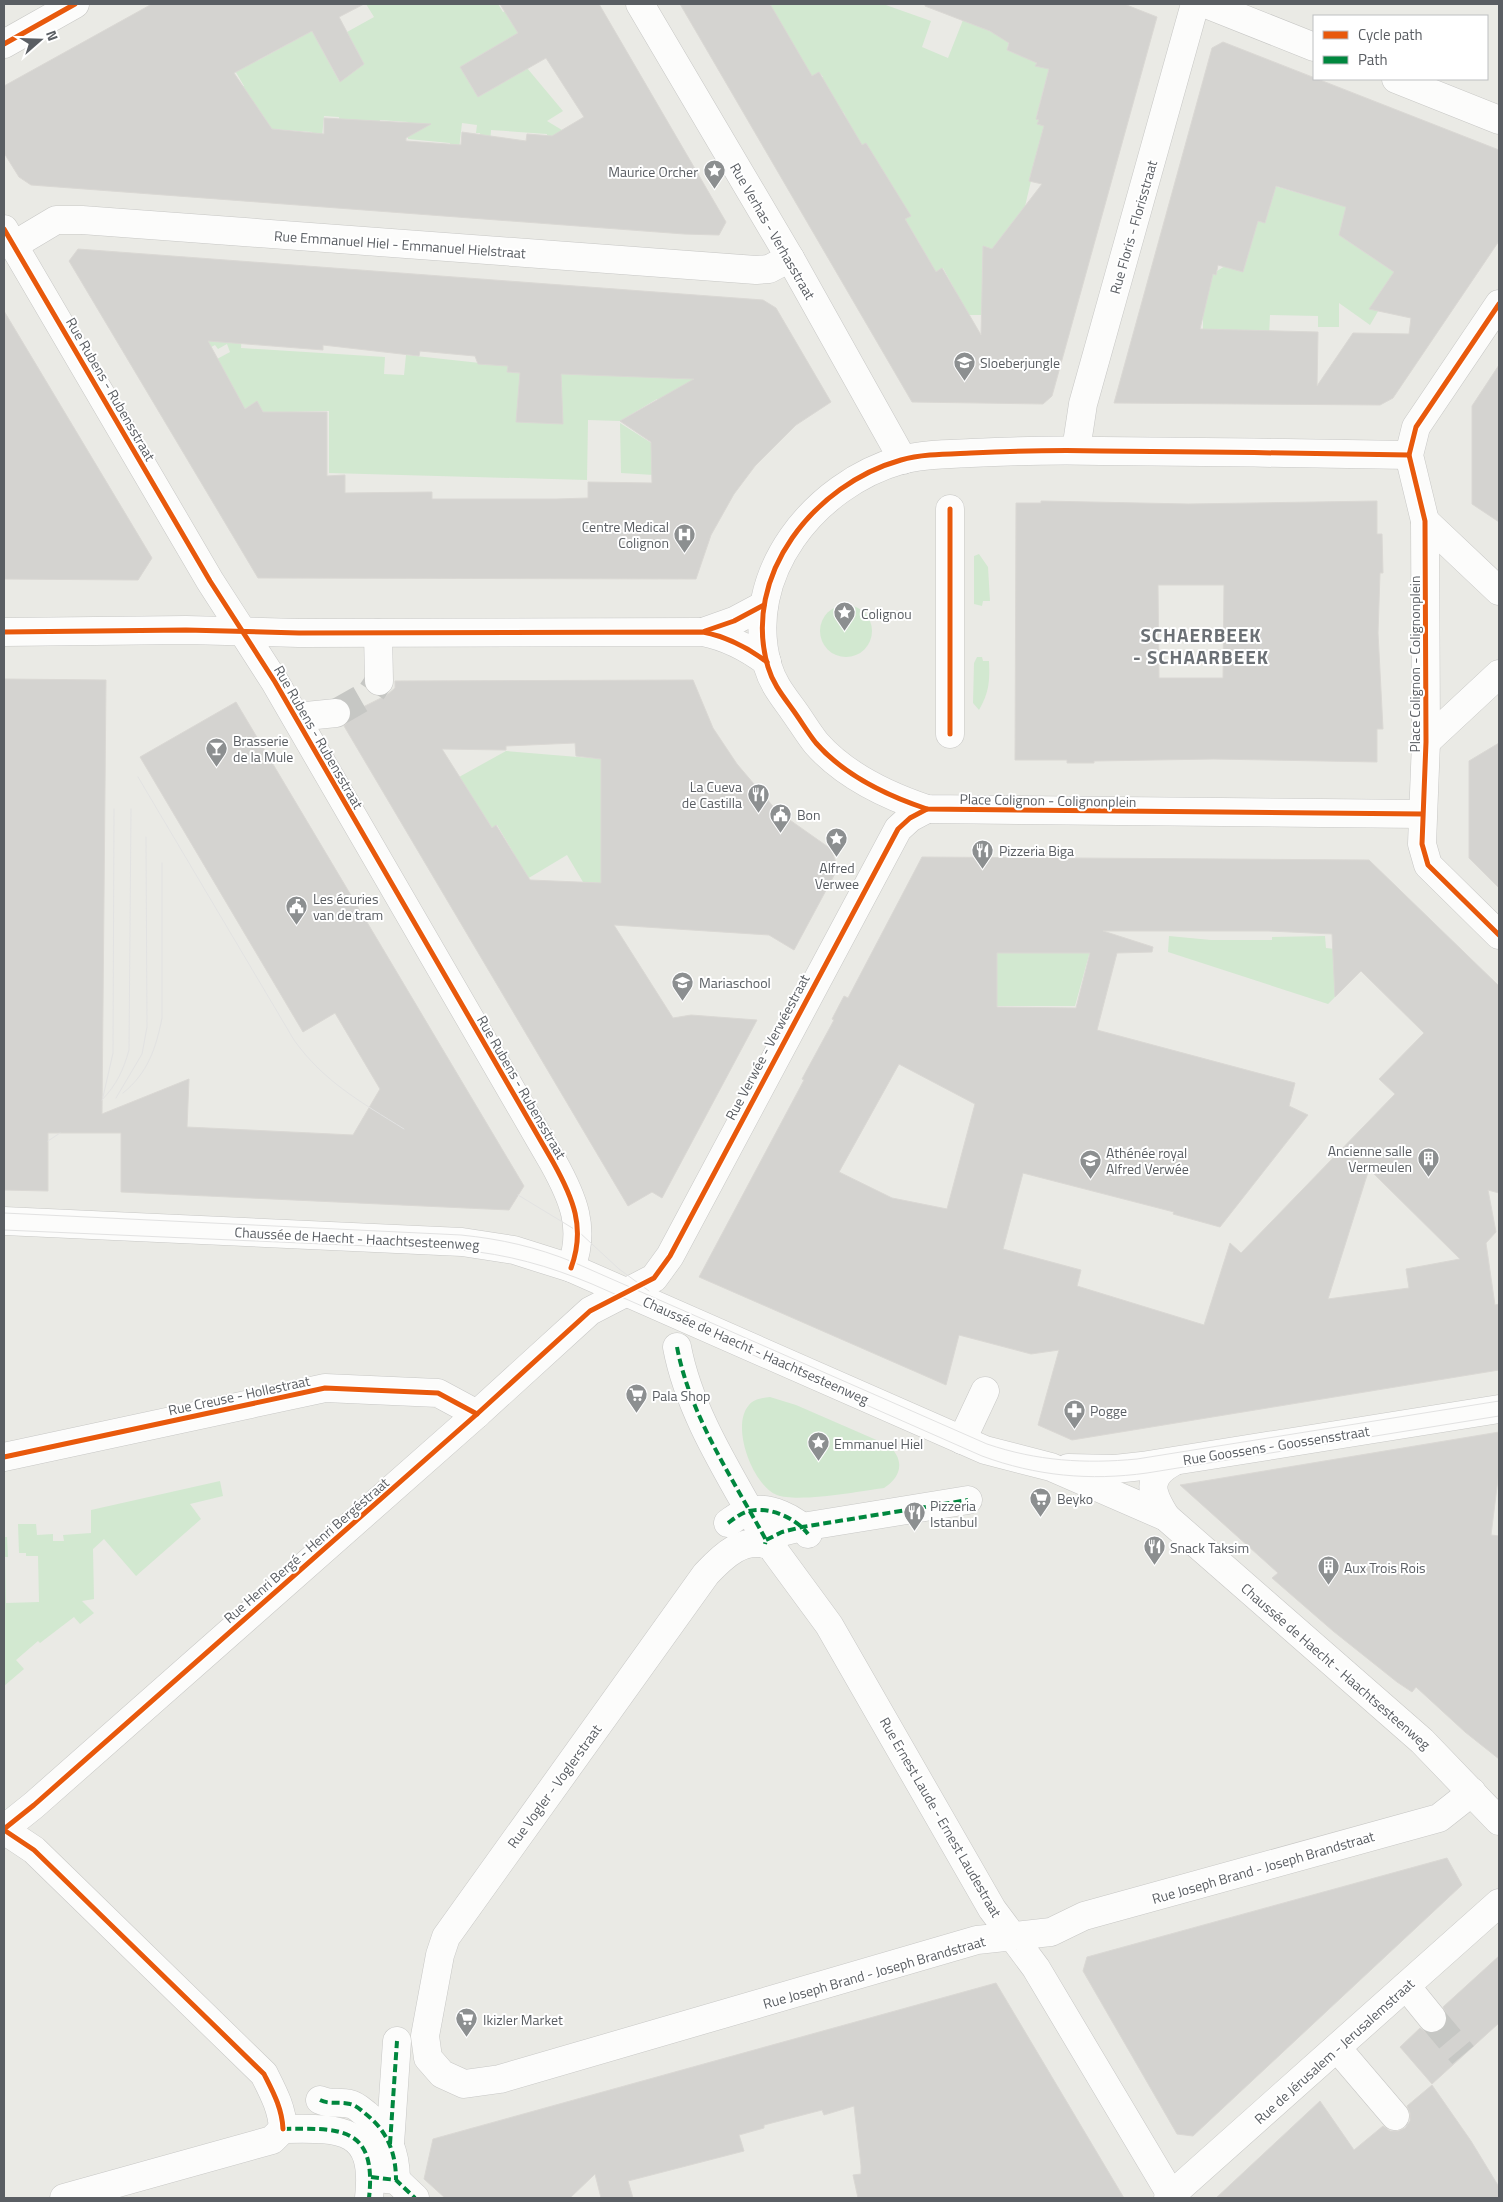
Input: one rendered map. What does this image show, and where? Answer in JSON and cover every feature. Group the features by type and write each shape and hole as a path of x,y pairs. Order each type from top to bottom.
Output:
{"street":[{"path":"4,44 75,4"},
{"name":"Rue Verhas - Verhasstraat","path":"640,4 790,258 903,460"},
{"name":"Rue Floris - Florisstraat","path":"1076,450 1083,404 1195,4"},
{"path":"1206,4 1313,47"},
{"path":"1399,80 1499,120"},
{"name":"Rue Emmanuel Hiel - Emmanuel Hielstraat","path":"9,237 56,220 82,220 756,270 769,269 790,258"},
{"name":"Rue Rubens - Rubensstraat","path":"9,237 210,581 296,717 563,1179 571,1198 579,1232 571,1268"},
{"path":"1409,455 1416,427 1499,304"},
{"name":"Place Colignon - Colignonplein","path":"1076,450 1409,455 1426,521 1426,742 1422,814 927,809 901,800 842,768 816,743 772,681 762,634 764,605 768,587 792,537 834,492 872,470 903,460 950,454 1076,450"},
{"path":"950,509 950,734"},
{"path":"1426,521 1499,591"},
{"path":"703,632 734,622 764,605"},
{"path":"4,632 186,630 378,633 703,632 735,642 751,650 767,662"},
{"path":"378,633 379,681"},
{"name":"Place Colignon - Colignonplein","path":"1426,742 1499,674"},
{"path":"296,717 336,713"},
{"name":"Rue Verwée - Verwéestraat","path":"626,1293 654,1278 670,1256 898,829 927,809"},
{"path":"1422,814 1422,844 1428,865 1499,935"},
{"name":"Chaussée de Haecht - Haachtsesteenweg","path":"4,1221 471,1243 514,1250 571,1268 985,1450 1051,1467 1166,1517 1411,1731 1499,1821"},
{"name":"Rue Henri Bergé - Henri Bergéstraat","path":"4,1829 34,1805 477,1414 590,1311 626,1293"},
{"name":"Rue Ernest Laude - Ernest Laudestraat","path":"677,1347 689,1390 710,1436 739,1517 771,1546 829,1625 992,1909 1036,1968 1171,2197"},
{"name":"Rue Creuse - Hollestraat","path":"4,1456 325,1388 438,1393 477,1414"},
{"path":"962,1440 985,1391"},
{"name":"Rue Goossens - Goossensstraat","path":"1051,1467 1115,1469 1173,1462 1499,1409"},
{"name":"Chaussée de Haecht - Haachtsesteenweg","path":"1166,1517 1153,1492 1154,1480 1160,1471 1173,1462"},
{"name":"Rue Vogler - Voglerstraat","path":"442,2074 428,2058 425,2036 440,1955 446,1937 706,1574 721,1559 737,1548 750,1542 766,1542 782,1532 805,1530 968,1500"},
{"path":"739,1517 773,1512 805,1530"},
{"name":"Rue Joseph Brand - Joseph Brandstraat","path":"442,2074 464,2084 500,2079 977,1940 1051,1932 1084,1916 1439,1818 1472,1792"},
{"path":"4,1829 34,1850 264,2074 278,2102 282,2114 283,2129"},
{"name":"Rue de Jérusalem - Jerusalemstraat","path":"1171,2197 1499,1903"},
{"path":"1406,1986 1432,2018"},
{"path":"390,2144 397,2041"},
{"path":"1337,2048 1395,2116"},
{"path":"320,2100 328,2104 352,2104 373,2120 390,2144 396,2162 388,2188"},
{"path":"64,2198 272,2140 283,2129 326,2128 346,2132 365,2150 388,2188"}],"green space":[{"path":"366,4 498,4 503,12 513,6 522,31 460,67 478,97 527,68 563,111 547,121 572,136 547,152 547,134 491,130 490,145 479,144 480,133 476,133 477,125 462,123 459,149 450,148 450,143 408,139 408,122 380,120 378,127 339,123 339,117 324,116 322,137 313,136 312,132 219,125 218,85 244,86 234,69 259,60 312,31 339,81 364,64 347,32 374,17"},
{"path":"773,4 883,4 931,21 922,47 948,58 963,20 1009,39 1007,50 1037,60 1036,66 1049,69 1036,118 1039,120 1038,124 1046,126 1029,180 1031,181 1013,257 983,247 983,315 945,315 939,305 957,294 943,268 927,277 910,253 921,246 905,219 910,216 866,143 852,151 849,124 844,113 811,84 823,77 819,72 809,78 791,41 767,7"},
{"path":"1333,165 1357,175 1339,235 1394,272 1384,301 1370,325 1339,303 1339,327 1318,327 1318,316 1270,315 1269,337 1203,337 1203,310 1213,274 1216,275 1217,271 1225,266 1243,272 1249,251 1233,247 1253,220 1265,223 1269,210 1253,206 1261,182 1319,199"},
{"path":"242,331 241,348 385,357 384,374 404,375 406,355 508,366 508,372 520,373 537,360 718,368 676,412 657,399 620,421 588,420 587,480 329,473 329,411 291,412 272,426 257,402 245,409 217,359 230,352 227,344 218,349 215,345 202,352 195,340"},
{"path":"620,423 667,453 654,475 621,473"},
{"path":"979,554 988,567 990,601 983,601 982,606 974,604 974,556"},
{"path":"841,605 851,605 861,609 868,616 872,631 868,646 861,653 851,657 841,657 831,653 824,646 820,636 820,626 824,616 831,609"},
{"path":"977,657 982,657 983,661 989,661 988,687 979,710 973,703 974,663"},
{"path":"506,751 602,759 601,883 583,882 567,855 522,882 513,852 497,825 492,828 459,777"},
{"path":"1169,936 1211,940 1272,940 1272,937 1325,936 1326,948 1335,949 1335,997 1328,1004 1168,952"},
{"path":"1092,944 1075,1006 992,1006 997,973 997,949 1031,953 1066,953 1067,946"},
{"path":"770,1397 796,1405 888,1445 897,1456 899,1462 898,1473 895,1479 884,1488 846,1494 799,1498 777,1495 760,1480 753,1468 743,1440 742,1427 744,1415 749,1405 761,1398"},
{"path":"220,1481 223,1496 190,1504 201,1519 136,1576 104,1539 93,1549 94,1599 82,1601 94,1613 80,1624 74,1617 40,1643 38,1641 16,1660 24,1669 4,1686 4,1537 7,1537 8,1557 5,1557 6,1603 39,1602 38,1556 26,1556 26,1553 19,1553 18,1524 36,1524 37,1535 53,1534 53,1541 64,1541 63,1535 91,1533 91,1510"}],"building":[{"path":"152,4 364,4 339,17 364,64 340,82 312,31 234,73 272,129 324,134 324,118 431,124 406,138 406,141 461,145 462,132 526,141 527,134 552,136 584,117 546,58 478,97 460,67 518,33 500,4 599,4 726,222 719,235 684,234 31,185 19,177 4,153 4,86"},
{"path":"680,4 770,4 812,76 819,72 862,145 866,143 911,216 905,219 936,272 942,268 981,335 983,246 992,249 1042,184 1029,181 1044,126 1037,124 1039,120 1036,119 1049,69 1035,66 1037,63 1007,50 1009,43 990,31 925,6 925,4 1124,4 1157,17 1052,396 1043,404 912,402"},
{"path":"1223,42 1313,77 1313,80 1320,80 1499,150 1499,241 1393,398 1380,405 1114,403 1212,48","holes":["1276,186 1346,207 1339,235 1394,272 1369,309 1411,318 1409,334 1353,333 1317,386 1318,332 1200,329 1213,274 1216,275 1218,265 1243,272 1258,221 1265,223"]},
{"path":"78,249 763,300 776,308 831,402 796,425 755,466 734,494 711,535 696,579 258,578 69,261","holes":["208,341 323,350 323,345 419,356 420,351 475,356 478,364 508,366 507,372 520,373 516,422 563,424 561,374 694,379 620,421 651,442 652,483 588,482 588,498 432,499 432,492 345,493 345,475 327,476 327,412 263,412 257,401 245,409"]},
{"path":"4,311 152,558 138,580 4,579"},
{"path":"1499,365 1499,522 1472,504 1472,406"},
{"path":"1041,501 1188,504 1377,501 1377,534 1382,534 1383,573 1380,573 1378,633 1383,729 1377,729 1377,762 1213,759 1067,763 1067,760 1015,760 1016,503 1041,503","holes":["1158,585 1224,585 1223,678 1159,678"]},
{"path":"4,679 106,680 102,1114 189,1079 187,1127 353,1135 380,1089 335,1013 303,1032 140,757 236,702 524,1186 509,1210 121,1192 121,1133 48,1133 48,1191 4,1190"},
{"path":"693,680 713,728 737,764 777,811 831,849 838,868 794,950 769,935 614,925 673,1018 691,1015 757,1020 662,1198 652,1192 628,1206 344,726 350,720 351,713 387,695 395,688 395,681","holes":["575,743 576,756 601,759 601,883 530,880 496,825 492,828 442,749 506,750 506,746"]},
{"path":"1499,743 1499,888 1469,858 1469,761"},
{"path":"922,857 1369,860 1499,986 1499,1193 1488,1190 1496,1232 1486,1243 1495,1305 1499,1304 1499,1370 1072,1440 1038,1425 1059,1350 1031,1354 959,1335 946,1385 699,1277 804,1080 802,1079 834,1020 832,1019 844,996 848,998","holes":["1103,931 1269,931 1332,934 1335,997 1361,971 1424,1033 1379,1079 1395,1094 1241,1253 1230,1243 1204,1325 1077,1286 1081,1270 1003,1249 1023,1173 1174,1212 1173,1214 1220,1227 1308,1115 1289,1106 1295,1083 1097,1030 1117,953 1152,952 1153,947","997,953 1090,953 1076,1008 997,1007","899,1064 975,1104 947,1209 892,1198 839,1172","1369,1169 1460,1259 1406,1269 1409,1288 1328,1299"]},
{"path":"1499,1432 1499,1471 1491,1535 1499,1536 1499,1759 1465,1732 1416,1687 1412,1692 1397,1682 1333,1631 1272,1578 1278,1573 1180,1485"},
{"path":"1447,1858 1462,1885 1193,2136 1177,2134 1083,1971 1087,1957"},
{"path":"1499,1956 1499,2023 1432,2084 1400,2047 1420,2028 1427,2033 1442,2030 1447,2023 1447,2016 1443,2007"},
{"path":"996,1983 1124,2198 858,2198 853,2175 861,2174 861,2166 854,2106 824,2115 822,2110 764,2125 764,2128 739,2135 744,2151 628,2181 633,2198 601,2198 595,2174 570,2198 445,2198 424,2179 433,2139"},
{"path":"1432,2085 1471,2141 1499,2187 1499,2198 1216,2198 1320,2101 1354,2150 1383,2126 1390,2131 1398,2131 1405,2128 1410,2121 1410,2113 1407,2106"}],"tunnel":[{"path":"336,713 371,693 379,681"},
{"path":"1432,2018 1463,2055"}],"tram line":[{"path":"138,777 294,1040 318,1068 344,1090 404,1129"},
{"path":"103,1097 113,1053 114,809"},
{"path":"102,1100 119,1077 129,1050 131,809"},
{"path":"116,1098 142,1054 147,1027 146,837"},
{"path":"123,1093 139,1077 150,1059 162,1018 162,863"},
{"path":"48,1141 60,1133"},
{"path":"518,1195 579,1232 619,1269 649,1291"},
{"path":"4,1213 461,1235 518,1244 573,1262 987,1444 1043,1458 1080,1461 1137,1459 1499,1401"},
{"path":"4,1230 460,1250 511,1258 544,1266 592,1284 982,1456 1023,1468 1063,1475 1105,1477 1147,1473 1499,1416"}],"marked path":[{"path":"677,1347 683,1373 702,1422 766,1540 765,1544"},
{"path":"766,1540 782,1532 802,1527 968,1500"},
{"path":"728,1523 746,1512 765,1510 789,1518 808,1534"},
{"path":"390,2144 397,2041"},
{"path":"320,2100 352,2105 359,2108 374,2122 389,2144 396,2170 396,2180"},
{"path":"283,2129 337,2131 350,2136 360,2144 367,2157 370,2174 369,2198"},
{"path":"371,2177 396,2180 415,2198"}],"cycle path":[{"path":"4,44 75,4"},
{"path":"4,229 210,581 275,682 553,1162 566,1188 575,1214 577,1240 571,1268"},
{"path":"1499,304 1416,427 1409,455 1425,521 1426,742 1422,844 1428,865 1499,935"},
{"path":"1409,455 1052,451 935,455 901,460 869,472 840,490 814,512 792,538 776,567 765,599 762,633 768,667 773,679 816,743 853,775 897,798 927,809 1422,814"},
{"path":"950,509 950,734"},
{"path":"705,631 734,621 764,605"},
{"path":"4,632 186,630 299,633 703,632 737,643 767,662"},
{"path":"4,1829 34,1805 477,1414 590,1311 654,1278 670,1256 898,829 910,818 927,809"},
{"path":"4,1457 325,1388 438,1393 477,1414"},
{"path":"4,1830 34,1850 264,2074 279,2107 283,2129"}],"place":[{"name":"Maurice Orcher","path":"714,190"},
{"name":"Sloeberjungle","path":"964,381"},
{"name":"Centre Medical Colignon","path":"685,553"},
{"name":"Colignou","path":"845,632"},
{"name":"Brasserie de la Mule","path":"217,767"},
{"name":"La Cueva de Castilla","path":"758,813"},
{"name":"Bon","path":"781,833"},
{"name":"Alfred Verwee","path":"837,858"},
{"name":"Pizzeria Biga","path":"983,869"},
{"name":"Les écuries van de tram","path":"297,925"},
{"name":"Mariaschool","path":"683,1001"},
{"name":"Ancienne salle Vermeulen","path":"1428,1177"},
{"name":"Athénée royal Alfred Verwée","path":"1090,1179"},
{"name":"Pala Shop","path":"636,1414"},
{"name":"Pogge","path":"1074,1429"},
{"name":"Emmanuel Hiel","path":"818,1462"},
{"name":"Beyko","path":"1041,1517"},
{"name":"Pizzeria Istanbul","path":"914,1532"},
{"name":"Snack Taksim","path":"1154,1566"},
{"name":"Aux Trois Rois","path":"1328,1586"},
{"name":"Ikizler Market","path":"467,2038"}],"district":[{"name":"SCHAERBEEK - SCHAARBEEK","path":"1201,645"}]}
